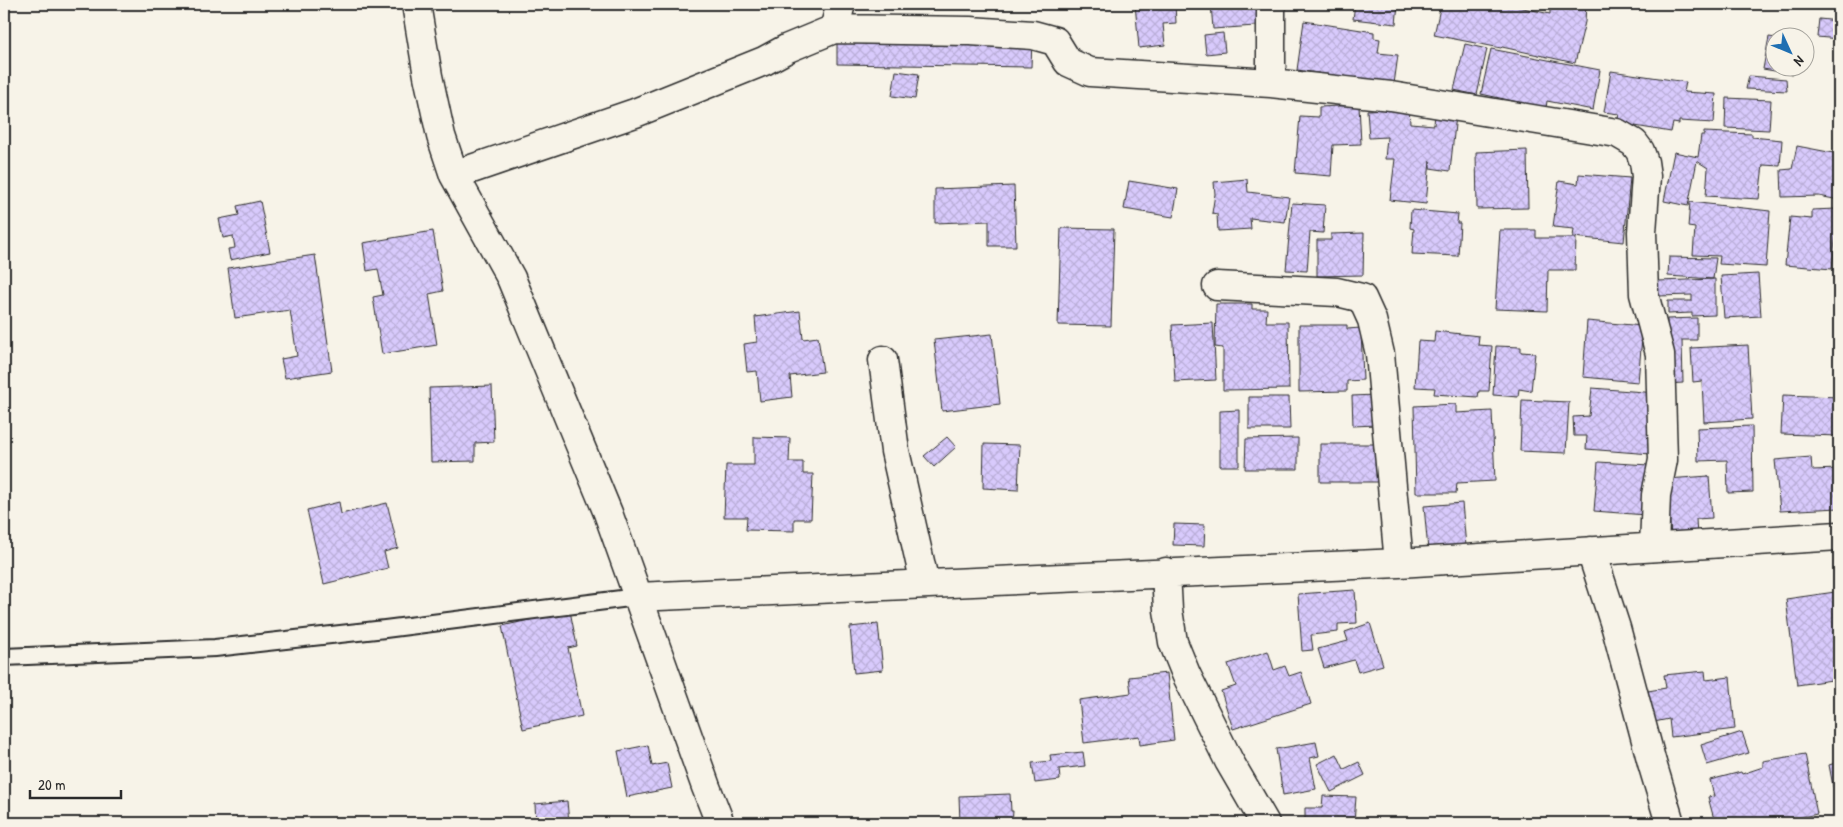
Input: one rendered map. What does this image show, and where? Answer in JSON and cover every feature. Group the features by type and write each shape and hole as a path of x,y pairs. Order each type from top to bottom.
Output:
{"street":[{"path":"416,4 428,76 441,136 454,175 511,278 608,513 720,823"},
{"path":"1271,4 1271,83"},
{"path":"454,175 635,113 764,61 838,16 970,31 1033,35 1055,41 1068,62 1090,72 1271,83 1401,97 1617,133 1634,143 1644,162 1646,176 1642,232 1644,294 1660,354 1663,460 1656,495 1654,547"},
{"path":"1218,286 1337,292 1362,298 1372,320 1380,354 1399,563"},
{"path":"883,360 895,451 925,584"},
{"path":"638,597 1399,563 1654,547 1703,546 1839,536"},
{"path":"1591,551 1616,628 1670,823"},
{"path":"1166,572 1168,610 1173,642 1186,674 1229,761 1265,823"}],"lane":[{"path":"4,657 215,648 638,597"}],"building":[{"path":"1135,4 1175,4 1176,23 1163,24 1165,45 1139,48"},
{"path":"1211,4 1267,4 1269,25 1213,29"},
{"path":"1355,4 1398,4 1396,24 1353,19"},
{"path":"1441,4 1511,4 1550,14 1550,9 1531,4 1586,4 1585,22 1575,63 1434,35"},
{"path":"1760,4 1794,4 1793,9"},
{"path":"1819,19 1839,21 1839,39 1817,37"},
{"path":"1304,21 1374,32 1374,38 1380,39 1378,53 1398,55 1394,84 1297,70"},
{"path":"1223,33 1225,52 1206,54 1204,35"},
{"path":"837,36 1032,39 1031,67 837,64"},
{"path":"1465,44 1487,49 1477,95 1454,90"},
{"path":"1491,49 1600,70 1593,110 1547,101 1546,108 1481,94"},
{"path":"1766,53 1766,70 1763,69"},
{"path":"896,71 919,74 915,99 892,96"},
{"path":"1611,71 1686,82 1684,92 1716,94 1714,123 1679,121 1679,124 1673,123 1671,132 1617,123 1619,114 1604,112"},
{"path":"1749,76 1786,79 1787,91 1746,89"},
{"path":"1726,98 1771,100 1769,130 1725,128"},
{"path":"1359,105 1361,144 1333,145 1331,176 1295,173 1300,116 1319,117 1319,107"},
{"path":"1409,108 1410,123 1434,125 1435,113 1456,115 1450,171 1430,168 1430,161 1426,204 1390,200 1395,159 1385,159 1387,137 1369,138 1367,110"},
{"path":"1704,132 1752,134 1752,137 1782,140 1780,166 1763,165 1759,199 1706,196 1708,168 1697,161 1688,206 1664,201 1674,152 1698,157 1701,135 1704,135"},
{"path":"1797,146 1839,154 1839,200 1819,196 1782,197 1781,170 1792,169"},
{"path":"1527,150 1528,208 1477,209 1476,152"},
{"path":"1579,174 1630,178 1624,242 1573,237 1574,229 1553,227 1559,181 1578,184"},
{"path":"1247,179 1248,192 1289,197 1285,222 1250,218 1251,229 1218,231 1217,214 1212,213 1215,194 1214,182"},
{"path":"1129,181 1178,189 1173,217 1124,209"},
{"path":"1014,186 1016,246 989,246 989,221 935,223 935,189"},
{"path":"260,201 270,252 230,260 228,249 235,248 233,236 223,238 219,219 239,215 237,206"},
{"path":"1690,202 1770,211 1766,267 1719,264 1720,256 1693,255 1695,228 1688,227"},
{"path":"1292,203 1325,205 1323,233 1310,232 1307,271 1286,270"},
{"path":"1836,209 1837,221 1832,269 1785,265 1790,217 1812,219 1812,210"},
{"path":"1411,210 1458,214 1457,223 1460,223 1458,256 1412,254 1414,229 1410,228"},
{"path":"1061,228 1114,229 1111,326 1058,325"},
{"path":"1500,230 1536,230 1536,238 1576,238 1575,270 1548,270 1547,311 1495,309"},
{"path":"433,231 443,291 429,294 437,345 382,354 373,297 383,295 378,269 367,271 363,243"},
{"path":"1364,233 1363,275 1317,276 1317,240 1331,240 1331,234"},
{"path":"315,255 332,371 285,378 281,359 297,356 290,310 235,318 228,268"},
{"path":"1669,257 1716,258 1713,279 1668,276"},
{"path":"1758,274 1761,316 1724,318 1721,276"},
{"path":"1715,279 1715,315 1692,316 1692,313 1668,314 1668,301 1692,301 1692,295 1658,296 1658,281"},
{"path":"1216,304 1252,304 1252,309 1267,309 1266,322 1288,322 1289,389 1223,390 1223,348 1215,347"},
{"path":"800,311 803,339 818,337 823,372 790,376 792,397 760,401 757,371 747,372 744,344 757,342 755,317"},
{"path":"1697,318 1697,340 1682,340 1683,383 1666,384 1667,319"},
{"path":"1587,321 1643,326 1638,382 1583,377"},
{"path":"1213,323 1216,380 1175,382 1172,325"},
{"path":"1299,325 1347,325 1347,329 1361,328 1363,380 1347,381 1347,391 1299,392"},
{"path":"1435,331 1479,336 1478,345 1492,346 1489,391 1479,391 1478,397 1434,394 1435,388 1415,387 1418,341 1434,342"},
{"path":"992,334 1000,404 942,411 934,340"},
{"path":"1748,345 1752,419 1704,422 1702,381 1693,382 1691,348"},
{"path":"1496,346 1521,347 1521,352 1535,353 1531,391 1519,389 1518,397 1493,395"},
{"path":"492,386 494,442 475,443 475,461 431,462 429,388"},
{"path":"1592,388 1657,393 1651,454 1586,449 1587,436 1574,436 1573,417 1589,416"},
{"path":"1375,395 1376,425 1353,426 1352,396"},
{"path":"1783,395 1839,397 1838,436 1781,434"},
{"path":"1249,397 1289,397 1290,429 1249,429"},
{"path":"1522,400 1569,402 1566,453 1520,451"},
{"path":"1456,404 1456,413 1492,411 1495,481 1457,483 1456,493 1416,493 1414,406"},
{"path":"1239,410 1239,466 1220,466 1220,411"},
{"path":"1752,426 1753,492 1728,493 1727,460 1698,461 1697,428"},
{"path":"754,437 790,438 789,462 803,462 803,474 813,474 811,519 794,519 794,531 746,530 747,517 724,517 726,465 754,465"},
{"path":"947,437 956,447 934,467 924,456"},
{"path":"1298,438 1298,469 1245,469 1246,439"},
{"path":"984,444 1020,445 1018,490 983,488"},
{"path":"1320,444 1378,444 1378,482 1320,482"},
{"path":"1811,457 1812,470 1839,469 1839,508 1780,511 1775,460"},
{"path":"1598,462 1649,465 1646,515 1594,511"},
{"path":"1709,476 1712,518 1696,519 1697,536 1671,538 1667,479"},
{"path":"339,502 341,514 387,503 398,548 384,552 388,568 324,584 307,510"},
{"path":"1462,503 1466,546 1428,550 1424,506"},
{"path":"1174,524 1205,525 1204,546 1173,545"},
{"path":"1355,590 1357,623 1338,624 1338,632 1311,635 1313,650 1302,651 1298,594"},
{"path":"1835,592 1839,627 1839,679 1797,685 1786,599"},
{"path":"570,611 577,646 568,648 582,716 523,729 502,626"},
{"path":"1370,623 1383,665 1358,672 1354,660 1324,668 1318,649 1348,641 1345,632"},
{"path":"878,624 883,670 854,673 850,627"},
{"path":"1268,651 1274,670 1285,666 1289,676 1301,672 1311,704 1233,729 1221,691 1236,686 1228,664"},
{"path":"1705,671 1706,680 1730,677 1735,729 1671,737 1669,719 1654,722 1648,691 1666,688 1664,675"},
{"path":"1167,673 1174,740 1140,745 1139,736 1084,743 1079,700 1131,693 1129,677"},
{"path":"1742,732 1749,753 1707,765 1701,745"},
{"path":"1316,742 1319,756 1310,758 1316,789 1283,795 1276,749"},
{"path":"648,745 652,766 667,763 672,788 627,797 618,751"},
{"path":"1083,752 1085,766 1059,769 1060,780 1035,783 1032,763 1051,761 1050,755"},
{"path":"1337,754 1344,769 1359,762 1365,775 1331,792 1317,764"},
{"path":"1805,754 1817,814 1773,823 1715,823 1708,797 1714,796 1710,780 1741,772 1742,774 1763,767 1763,761"},
{"path":"1839,762 1839,790 1834,791 1829,765"},
{"path":"1010,794 1011,811 1013,811 1012,823 960,823 959,796"},
{"path":"1323,796 1356,797 1354,823 1305,823 1305,808 1322,808"},
{"path":"567,801 569,823 536,823 535,804"}]}
